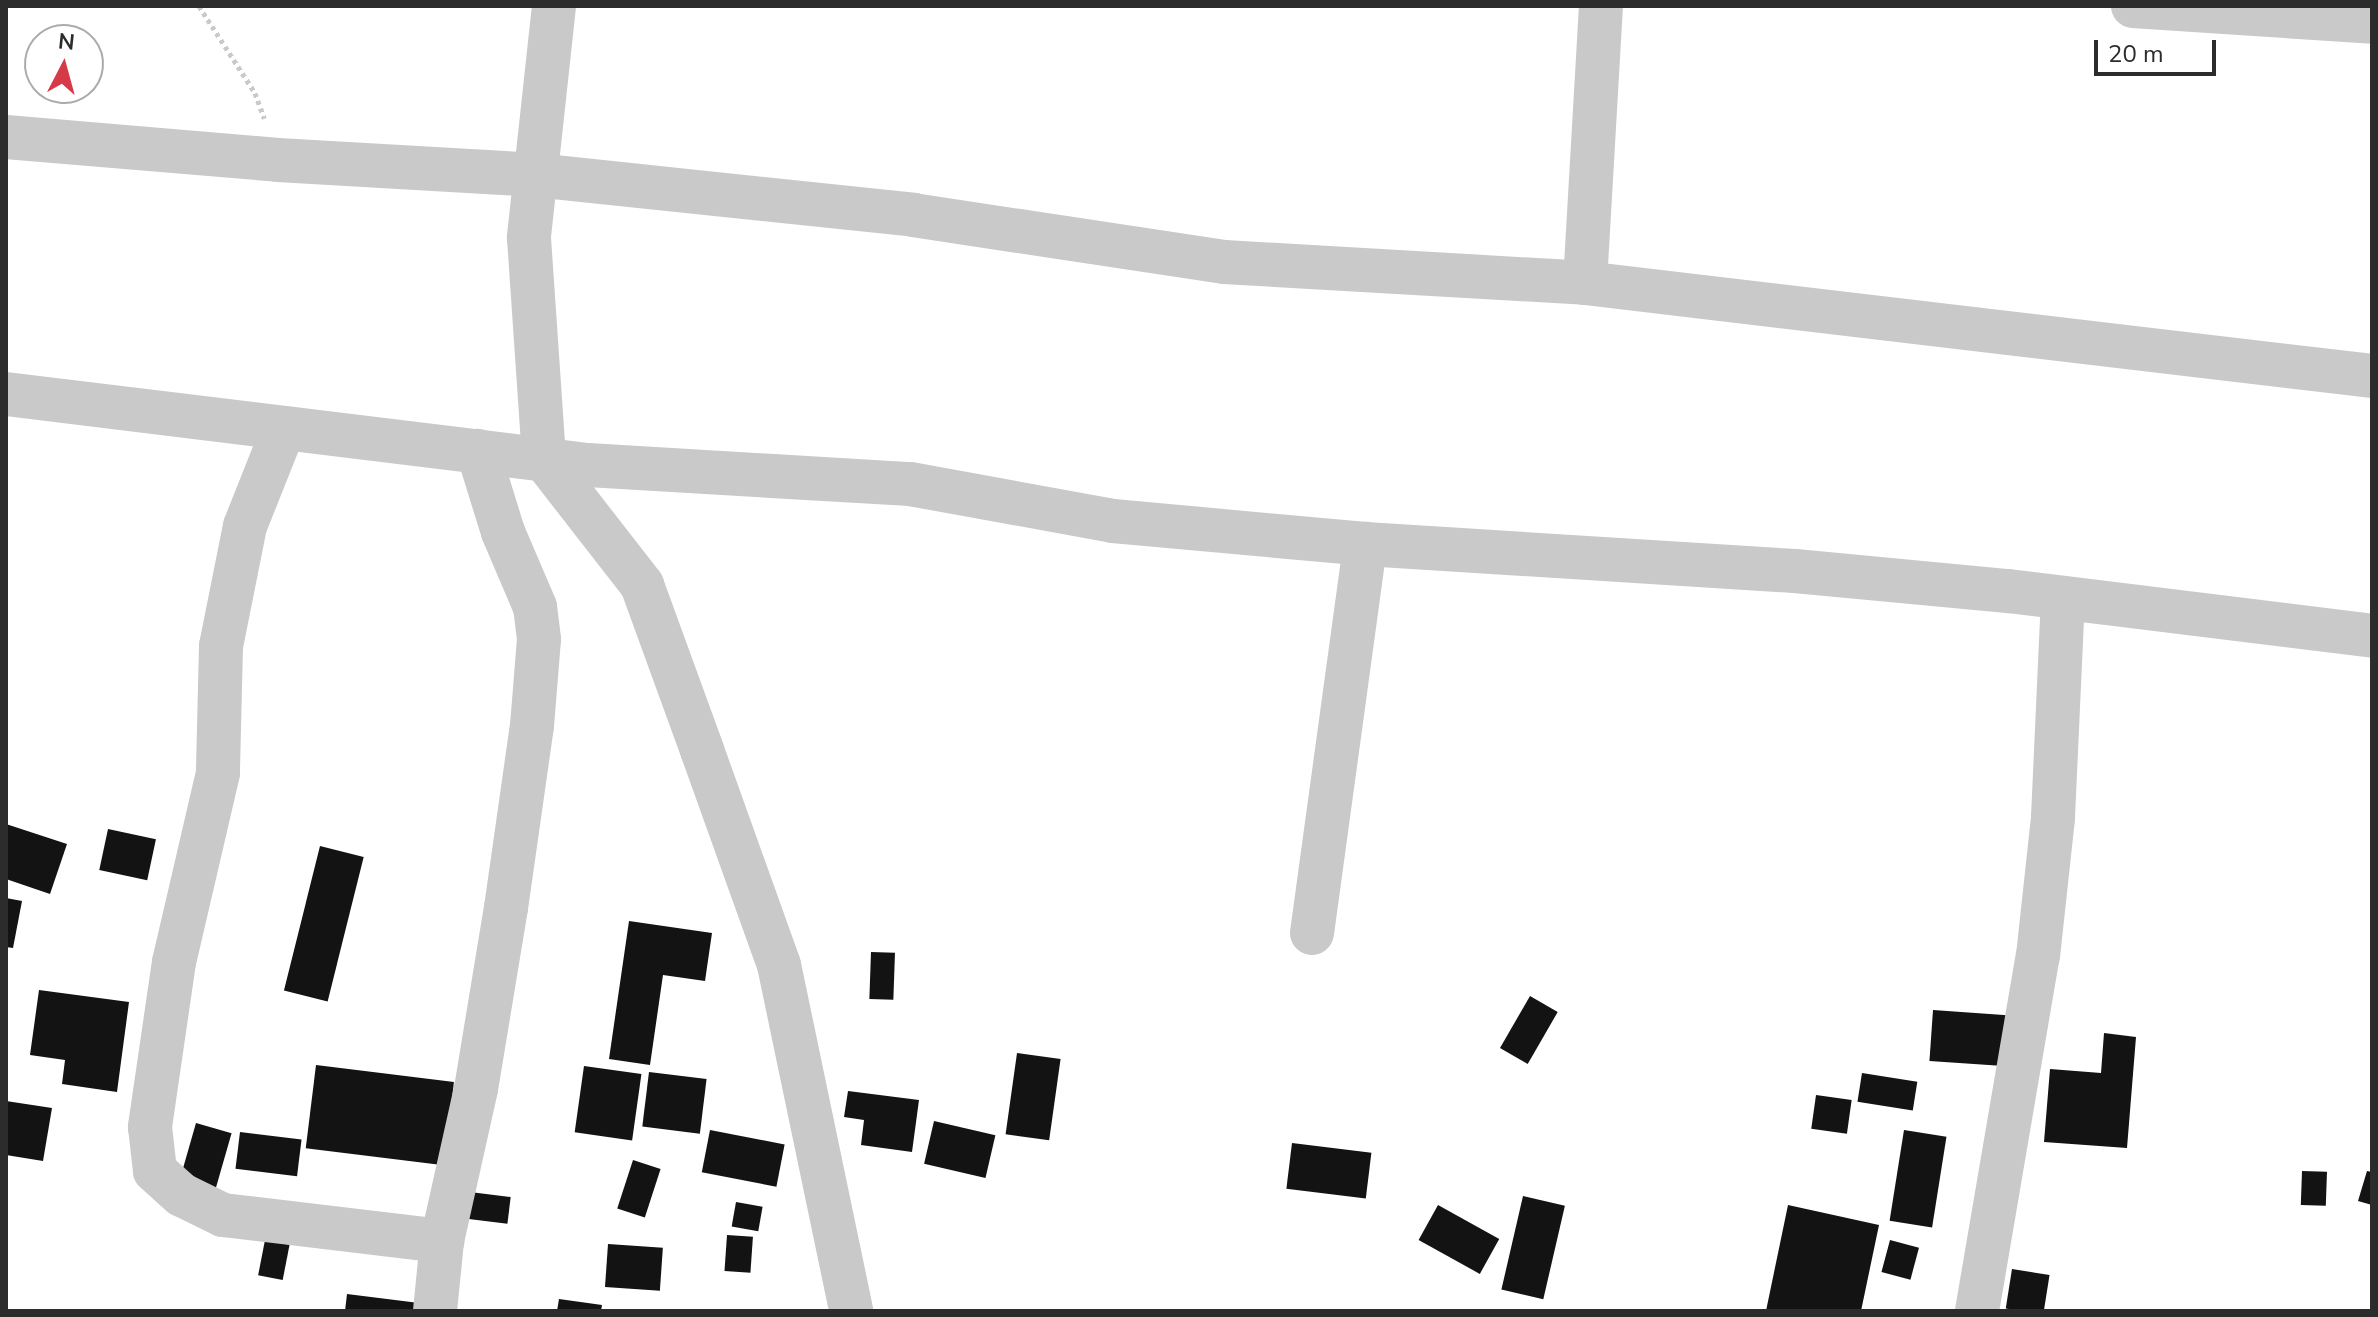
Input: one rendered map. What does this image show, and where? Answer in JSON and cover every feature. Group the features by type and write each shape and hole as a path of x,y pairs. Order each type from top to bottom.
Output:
{"street":[{"path":"554,6 529,238 544,459 642,585 707,764 779,965 851,1311"},
{"path":"1585,283 1601,6"},
{"path":"2133,6 2372,22"},
{"path":"6,137 278,160 535,175 913,215 1224,262 1585,283 2372,376"},
{"path":"6,394 544,459 671,471 866,479 1113,521 1365,544 1795,571 2063,598 2372,636"},
{"path":"284,428 245,526 221,646 218,773 174,962 150,1127 155,1171 182,1195 223,1215 442,1241"},
{"path":"435,1311 442,1241 476,1089 506,908 532,726 539,639 535,607 503,532 478,451"},
{"path":"1312,933 1365,544"},
{"path":"1977,1311 2038,956 2053,817 2063,598"}],"path":[{"path":"199,6 255,93 278,160"}],"building":[{"path":"6,824 67,844 50,894 6,879"},
{"path":"108,829 156,839 147,880 99,870"},
{"path":"320,846 364,857 328,1001 284,991"},
{"path":"6,898 22,901 13,948 6,947"},
{"path":"629,921 712,933 705,981 663,975 650,1065 609,1059"},
{"path":"871,952 895,953 893,1000 869,999"},
{"path":"39,990 129,1002 117,1092 62,1084 65,1060 30,1055"},
{"path":"1530,996 1558,1012 1528,1064 1500,1048"},
{"path":"1933,1010 2011,1015 2007,1066 1929,1061"},
{"path":"2104,1033 2136,1037 2127,1148 2044,1142 2050,1069 2101,1073"},
{"path":"1017,1053 1061,1059 1049,1140 1006,1134"},
{"path":"316,1065 454,1082 444,1165 306,1148"},
{"path":"584,1066 641,1074 632,1140 575,1132"},
{"path":"649,1072 707,1079 700,1134 642,1127"},
{"path":"1862,1073 1917,1082 1913,1110 1857,1102"},
{"path":"848,1091 919,1100 912,1152 861,1145 864,1120 844,1117"},
{"path":"1816,1095 1852,1100 1847,1134 1811,1129"},
{"path":"6,1101 52,1108 43,1161 6,1155"},
{"path":"934,1121 995,1135 985,1178 924,1164"},
{"path":"196,1123 232,1133 216,1189 180,1179"},
{"path":"710,1130 785,1145 776,1187 702,1172"},
{"path":"1904,1130 1946,1137 1932,1228 1890,1221"},
{"path":"240,1132 302,1140 297,1176 235,1169"},
{"path":"1292,1143 1371,1153 1366,1198 1286,1189"},
{"path":"633,1160 661,1169 645,1217 617,1209"},
{"path":"2302,1171 2327,1172 2326,1206 2301,1205"},
{"path":"2367,1171 2372,1172 2372,1205 2358,1201"},
{"path":"470,1192 511,1197 507,1224 467,1219"},
{"path":"1523,1196 1565,1206 1543,1299 1501,1290"},
{"path":"736,1202 763,1207 758,1231 732,1227"},
{"path":"1438,1205 1499,1239 1480,1274 1419,1240"},
{"path":"1788,1205 1879,1225 1861,1311 1766,1311"},
{"path":"727,1235 753,1237 750,1273 724,1271"},
{"path":"265,1240 290,1245 283,1280 258,1275"},
{"path":"1890,1240 1919,1248 1910,1280 1881,1272"},
{"path":"608,1244 663,1248 660,1291 605,1287"},
{"path":"2012,1269 2050,1275 2044,1311 2006,1309"},
{"path":"347,1294 419,1303 418,1311 345,1311"},
{"path":"559,1299 602,1305 601,1311 557,1311"}]}
